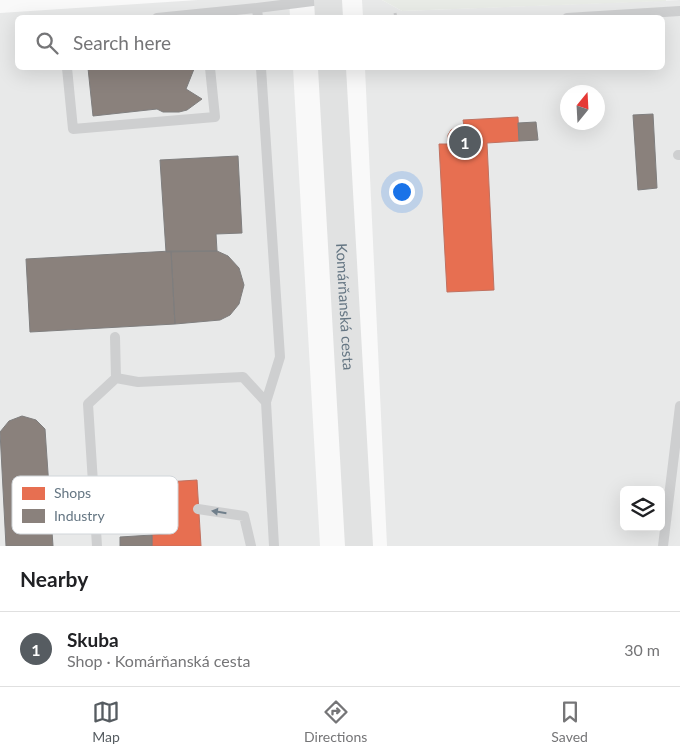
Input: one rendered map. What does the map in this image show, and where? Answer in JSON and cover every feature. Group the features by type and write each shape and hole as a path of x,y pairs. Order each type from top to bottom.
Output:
{"main road":[{"path":"328,0 330,15"},
{"name":"Komárňanská cesta","path":"332,70 360,546"}],"lane":[{"path":"205,15 258,13 322,0"},
{"path":"615,15 680,11"},
{"path":"67,70 73,129 215,117 210,70"},
{"path":"261,70 280,358 266,402 274,546"},
{"path":"93,476 88,404 116,378 116,337"},
{"path":"116,378 138,382 243,377 266,402"},
{"path":"663,546 680,406"},
{"path":"198,509 244,516 251,546"}],"shaded area":[{"path":"198,0 289,0 290,15 15,15 15,70 293,70 320,546 0,546 0,13"},
{"path":"362,0 382,0 402,11 680,0 680,546 387,546 365,70 665,70 665,15 363,15"},
{"path":"382,0 666,0 666,1 402,11"}],"building: Shops":[{"path":"518,117 519,141 487,143 494,290 447,292 439,144 448,144 448,135 451,130 464,126 463,120"},
{"path":"197,480 201,546 152,546 152,535 178,534 178,481"}],"building: Industry":[{"path":"88,70 194,70 186,89 202,99 187,110 163,112 157,109 93,116"},
{"path":"653,114 657,188 638,190 633,115"},
{"path":"536,122 538,140 519,141 518,123"},
{"path":"238,156 242,233 216,234 217,251 166,252 160,160"},
{"path":"171,251 175,324 30,332 26,259"},
{"path":"171,251 217,251 228,256 239,268 244,285 239,304 230,315 220,320 175,324"},
{"path":"22,416 36,420 45,429 48,476 12,476 12,534 52,534 53,546 6,546 0,432 9,421"},
{"path":"152,535 152,546 120,546 120,537"}],"place":[{"name":"Skuba","path":"465,142"}]}
